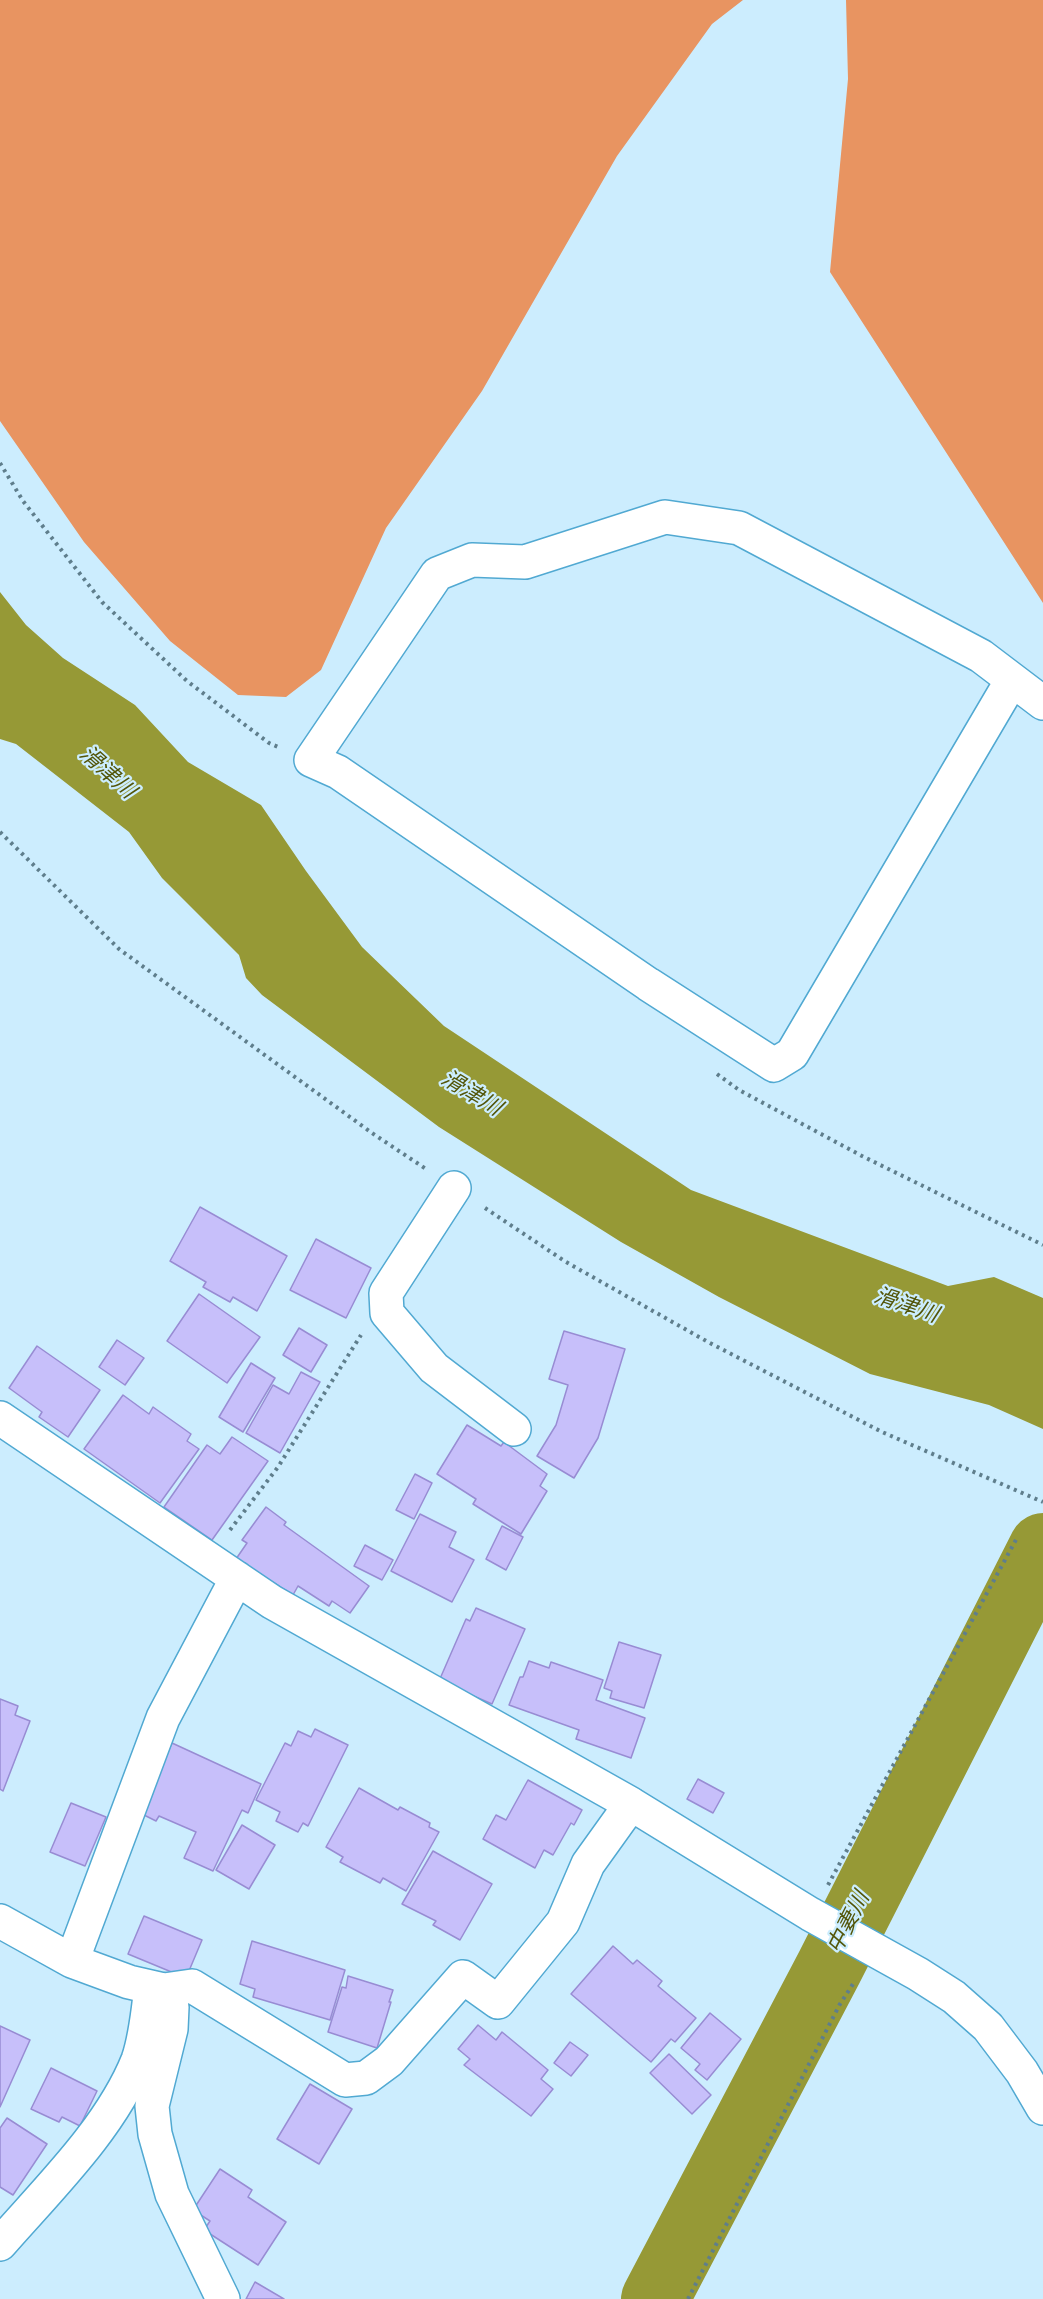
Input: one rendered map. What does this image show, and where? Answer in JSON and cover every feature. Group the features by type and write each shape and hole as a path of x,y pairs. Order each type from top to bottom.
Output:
{"street":[{"path":"1012,680 792,1054 774,1065 648,984 338,772 311,760 437,574 472,560 525,562 665,517 739,528 981,656 1043,703"},
{"path":"454,1188 386,1293 387,1313 434,1368 514,1429"},
{"path":"0,1418 272,1602 631,1804 815,1917 954,1997 987,2027 1022,2072 1043,2108"},
{"path":"72,1960 163,1718 237,1578"},
{"path":"0,1921 72,1960 129,1982 158,1988 192,1986 345,2080 366,2078 389,2061 463,1977 498,2002 563,1922 588,1864 631,1804"},
{"path":"0,2244 70,2164 111,2110 138,2060 158,1988"},
{"path":"158,1988 172,2007 171,2029 152,2106 155,2134 172,2194 223,2299"}],"path":[{"path":"0,832 119,949 372,1133 566,1262 708,1342 882,1432 1043,1502"},
{"path":"208,1559 278,1467 386,1293"},
{"path":"815,1917 834,1875 1018,1536"},
{"path":"688,2299 870,1947"}],"shaded area":[{"path":"0,0 743,0 712,24 617,156 482,391 386,528 321,670 286,697 238,695 170,641 84,542 0,421"},
{"path":"846,0 1043,0 1043,603 830,272 848,79"}],"water":[{"name":"滑津川","path":"0,592 26,625 63,658 135,705 188,762 261,805 362,947 444,1026 691,1190 948,1286 994,1277 1043,1298 1043,1429 989,1405 870,1374 719,1297 621,1242 439,1127 262,995 246,978 239,955 162,878 129,832 16,744 0,739"}],"building":[{"path":"200,1207 287,1256 257,1311 233,1297 230,1302 203,1287 206,1282 170,1261"},
{"path":"316,1239 371,1268 346,1318 290,1290"},
{"path":"199,1294 260,1337 227,1383 167,1341"},
{"path":"299,1328 327,1345 311,1372 283,1355"},
{"path":"564,1331 625,1349 598,1438 574,1478 537,1456 556,1425 568,1385 549,1379"},
{"path":"117,1340 144,1358 125,1385 99,1367"},
{"path":"37,1346 100,1390 68,1437 39,1417 42,1412 9,1388"},
{"path":"251,1363 275,1378 243,1432 219,1417"},
{"path":"301,1372 320,1382 280,1453 246,1433 273,1385 289,1394"},
{"path":"123,1395 149,1414 153,1407 191,1434 187,1441 199,1449 160,1503 84,1449"},
{"path":"467,1425 501,1446 504,1442 547,1474 540,1486 547,1491 521,1534 473,1504 476,1499 437,1474"},
{"path":"232,1437 268,1461 212,1540 164,1507 207,1445 220,1454"},
{"path":"415,1474 432,1483 414,1519 396,1510"},
{"path":"266,1507 286,1522 284,1525 369,1586 350,1613 332,1601 329,1606 298,1586 293,1595 236,1559 247,1543 242,1540"},
{"path":"420,1514 456,1532 449,1547 474,1560 452,1602 391,1571"},
{"path":"502,1526 523,1537 506,1570 486,1559"},
{"path":"365,1545 393,1560 382,1580 354,1566"},
{"path":"476,1608 525,1629 492,1704 439,1681 466,1619 470,1621"},
{"path":"619,1642 661,1655 644,1708 610,1698 612,1691 604,1688"},
{"path":"529,1661 549,1668 551,1662 603,1680 596,1700 645,1718 631,1758 576,1739 579,1730 509,1705"},
{"path":"0,1699 18,1706 15,1715 30,1721 3,1791 0,1789"},
{"path":"315,1729 348,1745 308,1826 303,1823 298,1832 276,1821 280,1812 256,1800 285,1743 291,1746 298,1731 311,1737"},
{"path":"172,1743 261,1784 248,1813 242,1810 213,1871 184,1858 196,1832 159,1816 156,1821 140,1813"},
{"path":"698,1779 724,1793 713,1813 687,1799"},
{"path":"528,1780 582,1810 574,1825 571,1823 553,1855 544,1850 535,1868 483,1839 496,1815 506,1820"},
{"path":"359,1788 398,1810 400,1807 430,1823 429,1827 439,1832 406,1891 383,1878 380,1883 340,1862 343,1857 326,1847"},
{"path":"71,1803 106,1817 85,1866 50,1852"},
{"path":"242,1825 275,1845 249,1889 216,1870"},
{"path":"433,1851 492,1884 460,1940 433,1925 436,1921 402,1904"},
{"path":"144,1916 202,1940 186,1978 128,1954"},
{"path":"252,1941 345,1970 330,2020 253,1997 255,1989 240,1984"},
{"path":"613,1946 633,1964 637,1960 662,1981 658,1986 696,2018 675,2042 671,2039 651,2062 571,1994"},
{"path":"348,1976 393,1990 377,2048 328,2032 342,1987 346,1988"},
{"path":"710,2013 741,2039 707,2080 695,2070 700,2064 681,2048"},
{"path":"478,2025 496,2040 502,2032 548,2070 541,2079 553,2089 531,2116 464,2065 470,2059 458,2049"},
{"path":"0,2026 30,2040 0,2107"},
{"path":"570,2042 588,2055 571,2076 554,2063"},
{"path":"669,2054 711,2095 692,2114 650,2073"},
{"path":"51,2068 97,2091 80,2126 62,2117 59,2122 31,2109"},
{"path":"310,2084 352,2109 319,2164 277,2139"},
{"path":"7,2118 47,2144 13,2195 0,2187 0,2128"},
{"path":"220,2169 252,2190 248,2197 286,2222 258,2265 204,2230 210,2221 193,2210"},
{"path":"255,2282 284,2299 246,2299"}],"waterway":[{"name":"中妻川","path":"655,2299 829,1968 1043,1547"}]}
